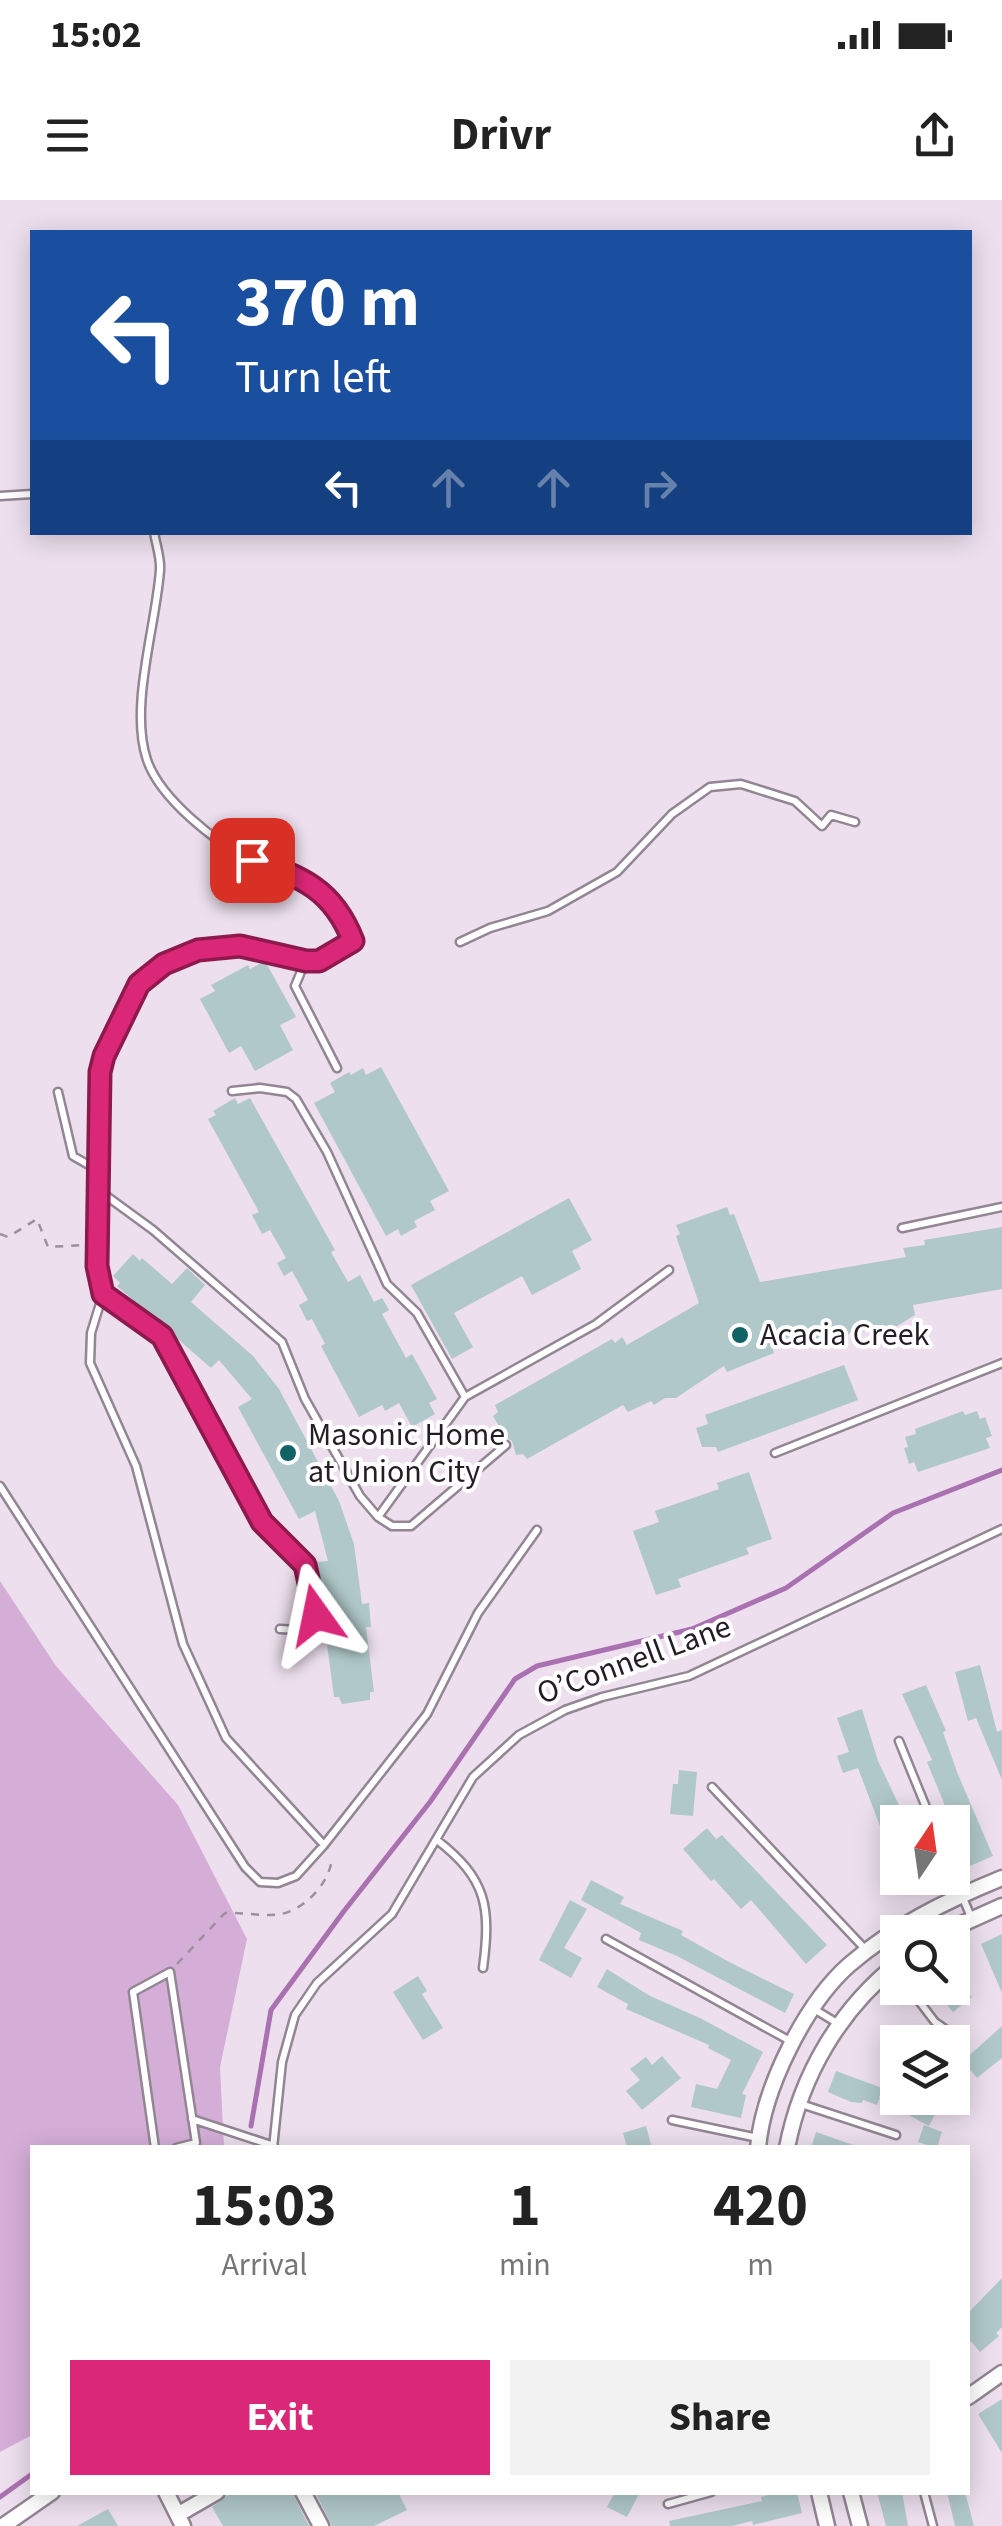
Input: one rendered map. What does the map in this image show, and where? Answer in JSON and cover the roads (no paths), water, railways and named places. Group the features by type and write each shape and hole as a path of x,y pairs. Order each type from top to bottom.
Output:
{"street":[{"path":"970,1891 1002,1878"},
{"path":"758,2143 770,2094 792,2041 846,1967 899,1927 960,1895"},
{"path":"972,1918 1002,1906"},
{"path":"787,2145 812,2070 838,2023 880,1983"},
{"path":"970,2395 1002,2373"},
{"path":"2,2526 48,2495"},
{"path":"168,2495 181,2520 213,2495"},
{"path":"305,2495 322,2526"},
{"path":"820,2495 827,2526"},
{"path":"852,2495 860,2526"}],"lane":[{"path":"0,496 30,494"},
{"path":"155,535 161,566 140,735 148,765 168,795 223,845 299,876 331,900 353,941 319,961 240,946 198,950 164,964 139,984 100,1072 97,1266 103,1294 91,1332 90,1363 136,1466 184,1644 226,1738 324,1845"},
{"path":"460,942 490,928 548,911 617,872 672,814 710,786 741,784 794,801 822,826 830,815 855,822"},
{"path":"306,961 295,986 336,1068"},
{"path":"232,1091 260,1088 286,1092 296,1099 327,1152 387,1284 417,1313 464,1397"},
{"path":"58,1092 73,1156 100,1172"},
{"path":"100,1191 152,1230 282,1342 305,1399 360,1496 378,1518 392,1526 411,1526 506,1445"},
{"path":"902,1228 1002,1207"},
{"path":"378,1518 464,1397 596,1324 669,1270"},
{"path":"103,1294 162,1336 262,1522 305,1565 316,1615 299,1630 280,1628"},
{"path":"775,1452 1002,1363"},
{"path":"0,1486 245,1867 260,1882 278,1883 296,1876 324,1845 427,1714 478,1614 538,1530"},
{"name":"O’Connell Lane","path":"273,2145 282,2062 294,2016 317,1984 392,1914 473,1777 519,1734 564,1710 602,1697 689,1676 1002,1529"},
{"path":"899,1741 925,1805"},
{"path":"712,1787 867,1951"},
{"path":"438,1840 464,1862 480,1884 489,1925 483,1968"},
{"path":"962,1895 972,1918"},
{"path":"606,1939 792,2041"},
{"path":"155,2145 133,1992 170,1972 196,2143 188,2145"},
{"path":"922,2005 939,2025"},
{"path":"814,2009 838,2023"},
{"path":"800,2103 896,2136"},
{"path":"192,2119 267,2145"},
{"path":"672,2120 758,2143"},
{"path":"668,2504 700,2495"},
{"path":"925,2495 934,2526"}],"waterway":[{"path":"251,2126 271,2010 430,1802 515,1679 537,1666 692,1629 786,1588 893,1513 1002,1470"},
{"path":"0,2497 30,2475"}],"place":[{"name":"Acacia Creek","path":"740,1335"},
{"name":"Masonic Home at Union City","path":"288,1453"}]}
